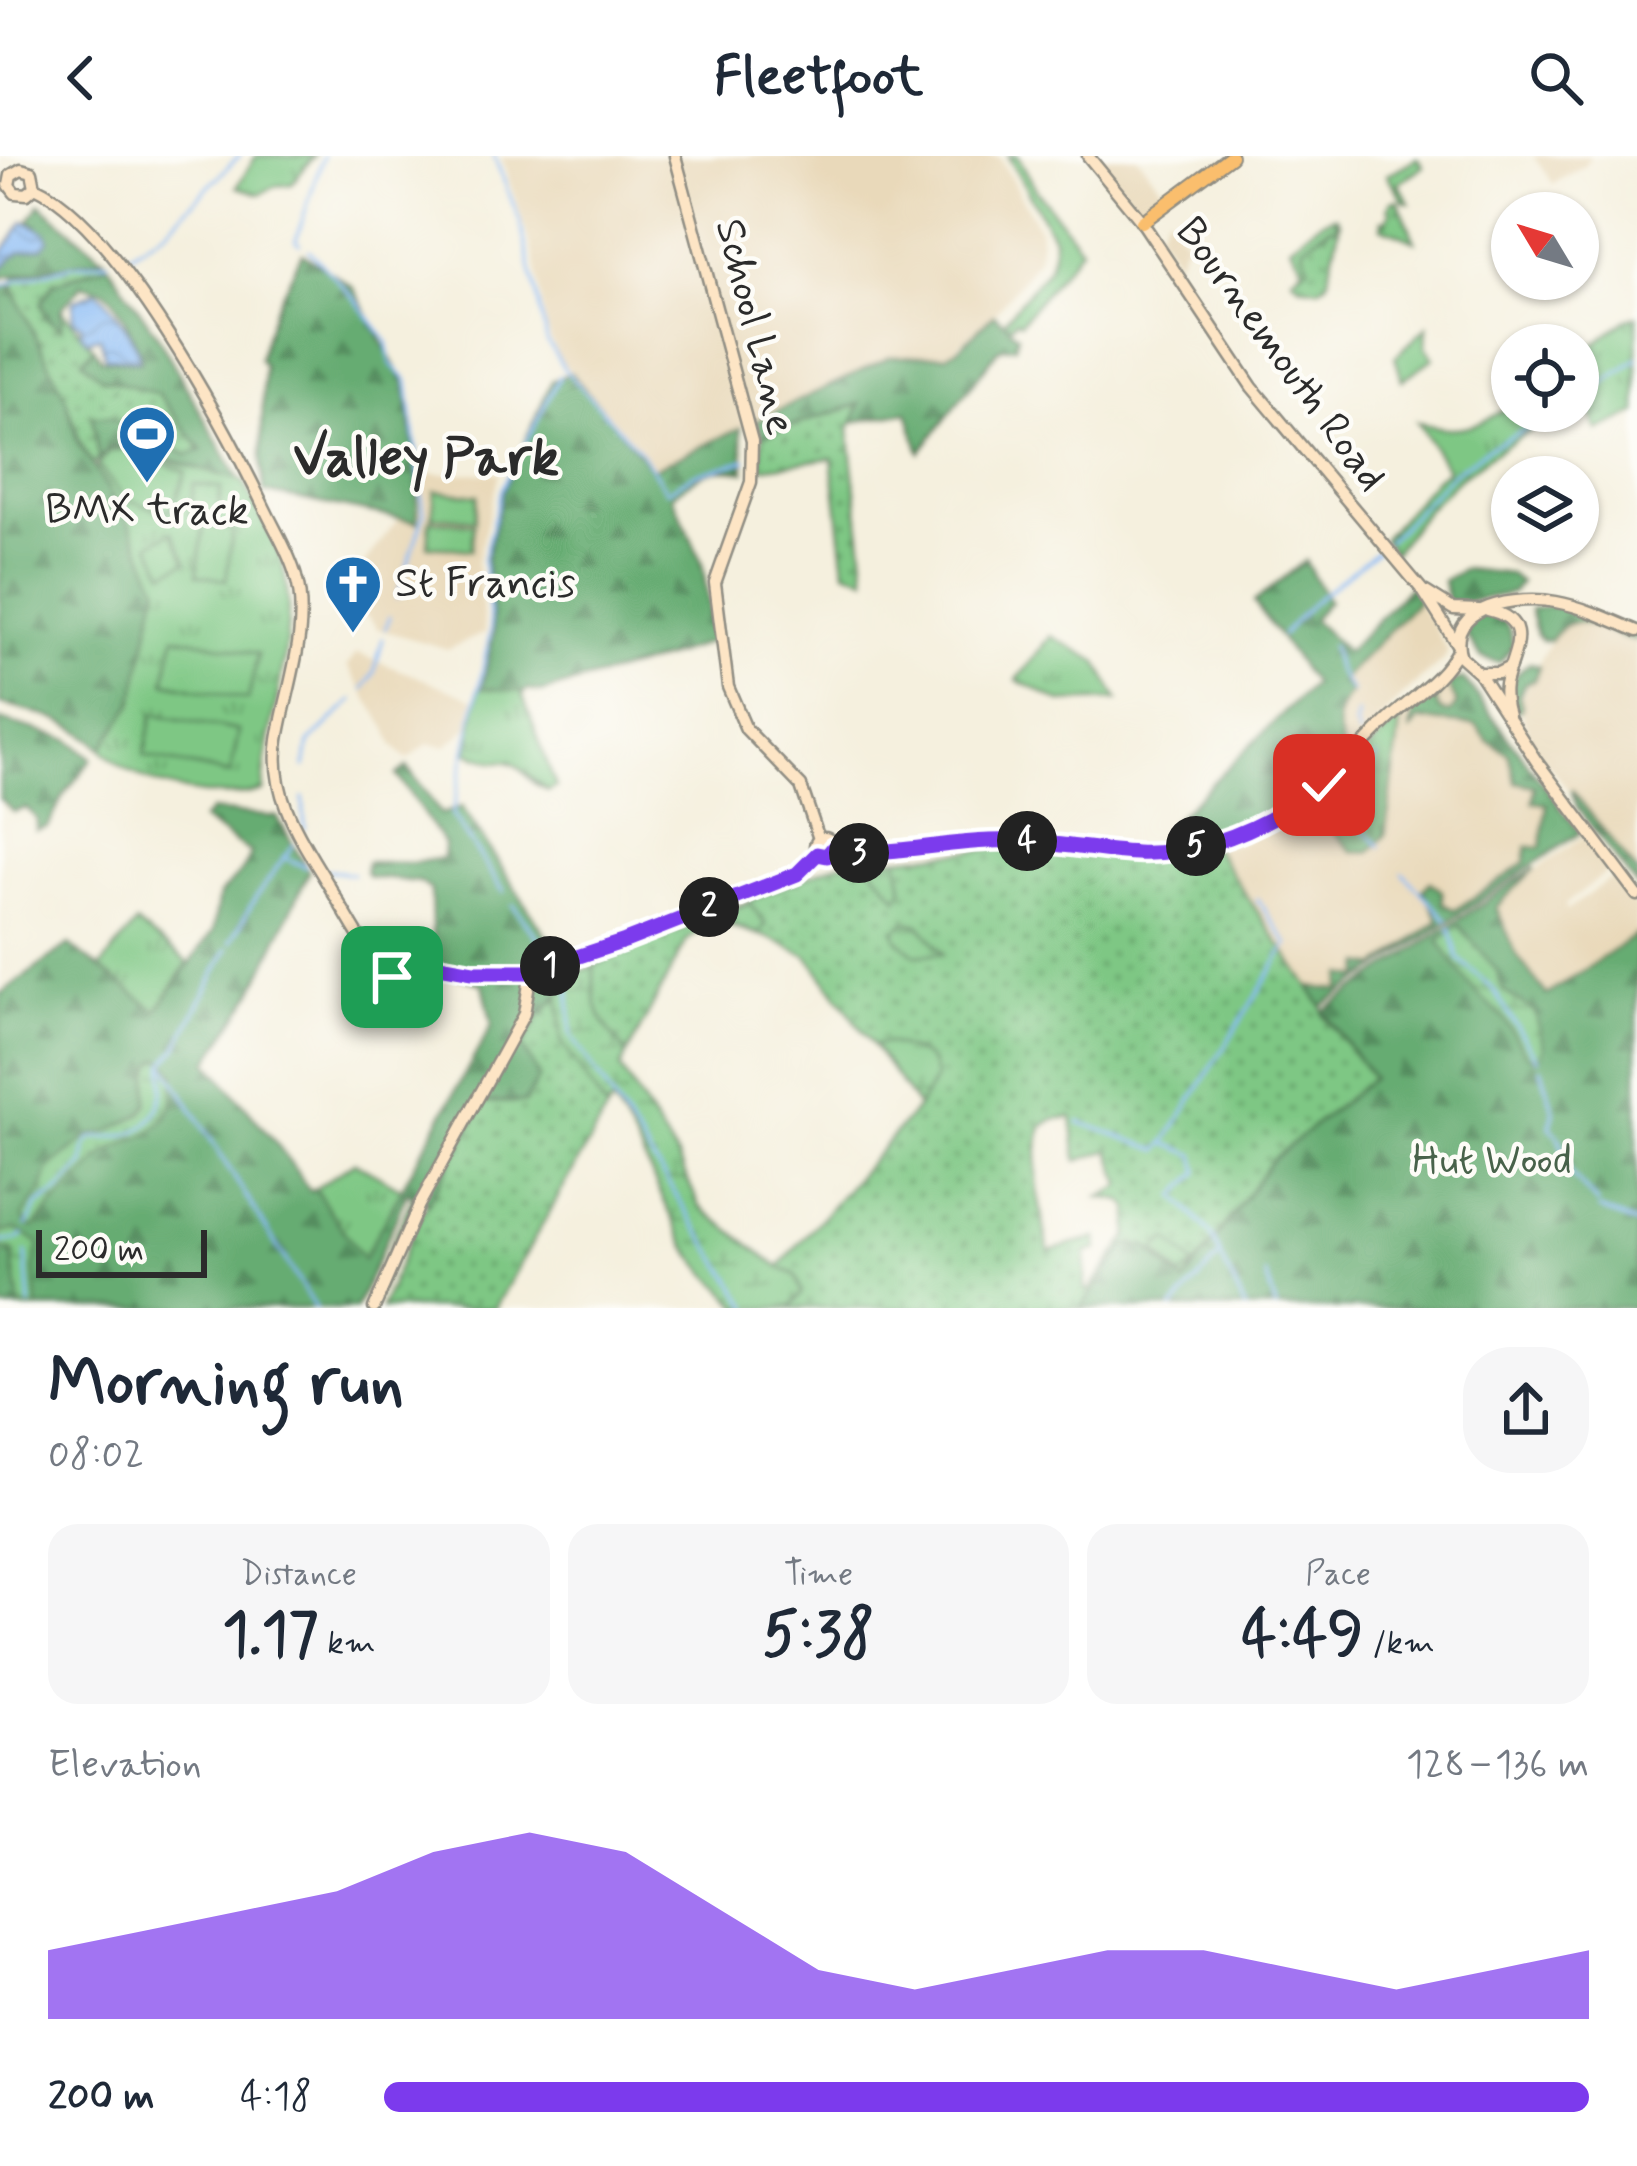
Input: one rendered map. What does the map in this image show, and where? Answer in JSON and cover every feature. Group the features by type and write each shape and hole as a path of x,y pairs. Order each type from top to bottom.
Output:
{"main road":[{"path":"1142,222 1231,156"}],"street":[{"name":"School Lane","path":"675,156 752,441 751,482 716,583 728,687 746,729 801,786 819,839"},
{"name":"Bournemouth Road","path":"1088,156 1142,222 1242,374 1423,591 1458,648"},
{"path":"0,167 32,172 34,187"},
{"path":"0,167 19,195 34,187"},
{"path":"9,182 17,170"},
{"path":"34,187 58,201 131,280 214,413 297,579 298,622 277,750 282,796 299,838 375,961"},
{"name":"Bournemouth Road","path":"1423,591 1454,609 1482,610"},
{"path":"833,848 873,853 926,844 1005,840 1136,853 1176,851 1234,838 1280,816 1324,785 1438,678 1458,648 1465,621 1482,610 1538,601 1573,606 1637,631"},
{"path":"1508,718 1504,691 1517,653 1516,630 1523,609 1538,601"},
{"path":"1482,610 1500,613 1516,630"},
{"path":"1458,648 1637,895"},
{"path":"1438,678 1498,673 1510,667"},
{"path":"817,854 814,846 819,839 830,840 833,848"},
{"path":"817,854 827,856 833,848"},
{"path":"393,968 417,962 473,972 531,972 797,874 817,854"},
{"path":"375,961 368,972 373,983 387,983 393,968"},
{"path":"375,961 385,961 393,968"},
{"path":"374,1308 419,1205 524,1014 531,972"}],"shaded area":[{"path":"501,156 999,156 1040,231 1038,259 994,314 947,355 890,357 652,469 558,358 546,329 534,257"},
{"path":"1094,156 1137,156 1168,194 1142,209"},
{"path":"1533,156 1591,156 1553,184"},
{"path":"1167,214 1186,240 1177,262 1158,232"},
{"path":"499,473 477,562 485,633 448,649 378,629 356,612 340,616 330,608 398,519 419,522 419,474"},
{"path":"1418,601 1448,651 1445,659 1406,692 1345,759 1335,726 1339,682"},
{"path":"1563,616 1578,617 1637,640 1637,877 1530,741 1518,703"},
{"path":"357,653 474,699 469,727 447,746 428,744 407,760 393,745 347,666"},
{"path":"1464,679 1580,833 1322,1006 1214,848 1237,844 1310,806 1401,716 1443,685"},
{"path":"1584,836 1606,873 1566,904 1566,911 1612,877 1637,908 1637,934 1546,995 1517,956 1496,907 1537,869"}],"green space":[{"path":"256,156 314,156 292,184 260,194 237,187"},
{"path":"1008,156 1018,156 1036,189 1081,248 1021,322 1010,326 1004,321 1048,268 1053,237"},
{"path":"1417,158 1423,167 1398,183 1410,202 1404,201 1387,175"},
{"path":"1398,200 1415,241 1382,227 1391,201"},
{"path":"40,204 104,258 0,278 0,270 20,252 43,247 37,225 29,221"},
{"path":"1336,215 1340,222 1327,283 1318,288 1300,285 1292,277 1308,265 1302,247 1338,222"},
{"path":"1335,216 1337,228 1330,226 1302,247 1308,266 1295,275 1303,266 1290,245"},
{"path":"302,253 353,287 405,384 417,466 418,522 264,492 264,366 259,359 272,315"},
{"path":"104,258 108,264 89,274 61,309 94,348 83,360 102,377 158,394 202,450 188,455 110,418 92,416 99,460 93,465 83,447 63,393 24,321 14,278"},
{"path":"108,264 157,335 270,534 279,636 286,639 265,751 263,791 224,795 182,790 143,777 109,756 251,532 229,477 129,447 109,448 99,460 92,416 110,417 187,455 202,450 158,394 101,377 82,360 94,348 101,359 141,362 129,329 108,294 82,285 61,309 61,329 46,318 41,303 54,283"},
{"path":"10,284 65,396 78,443 130,524 158,586 133,704 102,749 67,724 0,704 0,289"},
{"path":"994,314 1018,335 1015,346 1000,348 920,452 908,412 853,422 860,404 763,435 756,421 890,357 946,355"},
{"path":"1637,316 1637,413 1599,430 1599,341"},
{"path":"1427,327 1426,347 1434,358 1402,380 1395,357"},
{"path":"571,373 652,469 741,428 745,472 706,473 672,495 702,563 714,640 543,692 527,690 519,698 556,787 548,791 516,764 468,753 494,632 486,560 503,491 552,381"},
{"path":"862,404 849,429 866,578 845,570 832,458 760,468 763,435"},
{"path":"1489,418 1491,432 1529,432 1450,487 1394,553 1383,539 1448,470 1417,422 1444,428"},
{"path":"125,449 243,481 278,551 288,602 287,629 263,791 221,795 177,789 135,774 102,749 133,704 158,587 130,524 96,469 110,451"},
{"name":"BMX track","path":"125,449 186,472 173,508 163,512 124,498 98,465 110,451"},
{"path":"194,484 221,488 217,519 190,516"},
{"path":"435,491 478,495 475,520 432,516"},
{"path":"430,520 474,524 471,550 428,546"},
{"path":"204,525 233,529 226,580 197,575"},
{"path":"172,532 187,561 165,572 150,544"},
{"path":"1305,561 1328,601 1312,619 1347,652 1411,585 1418,601 1340,682 1351,692 1337,717 1345,759 1303,793 1264,816 1169,843 1171,823 1313,684 1254,602"},
{"path":"1464,569 1510,574 1520,582 1512,593 1460,603 1447,600 1443,581"},
{"path":"1566,607 1637,633 1637,641 1581,622 1570,623 1550,640 1542,640 1530,609"},
{"path":"1490,611 1504,621 1512,640 1513,647 1499,663 1481,657 1465,633 1472,618"},
{"path":"175,636 258,654 248,700 165,682"},
{"path":"1051,636 1097,661 1118,700 1061,702 1017,680"},
{"path":"1530,663 1539,666 1534,680 1525,683 1519,695 1522,707 1513,710 1512,683"},
{"path":"1464,679 1580,833 1322,1006 1309,987 1340,990 1343,975 1361,978 1363,964 1378,967 1439,920 1423,890 1430,882 1442,891 1443,904 1455,910 1525,863 1527,846 1541,847 1547,804 1533,802 1535,786 1516,782 1508,753 1487,740 1476,725 1419,720 1410,732 1415,704 1443,685 1436,703 1441,711 1450,713 1457,704 1447,683"},
{"path":"479,688 521,691 556,787 548,791 511,761 494,762 468,753"},
{"path":"153,714 239,731 230,774 144,756"},
{"path":"1401,716 1385,835 1370,851 1352,851 1310,806"},
{"path":"0,720 70,740 92,758 48,827 36,830 37,820 27,808 13,812 0,799"},
{"path":"407,767 441,814 462,807 557,952 579,972 538,1018 522,1046 539,1077 525,1102 484,1102 428,1203 421,1199 375,1299 369,1296 413,1196 407,1193 356,1308 0,1308 0,994 69,945 157,1010 213,931 219,895 243,870 251,853 202,820 211,811 277,817 309,872 252,994 208,1062 310,1191 315,1189 363,1258 492,1025 483,984 433,970 431,890 420,882 369,877 365,872 367,862 443,858 444,844 397,775"},
{"path":"1571,789 1637,873 1637,887 1577,807"},
{"path":"1005,848 1175,856 1214,848 1322,1006 1323,1015 1373,1078 1271,1161 1183,1284 1146,1246 1127,1245 1081,1308 740,1308 689,1250 645,1154 612,1102 495,1308 381,1308 416,1224 485,1102 525,1102 539,1077 522,1046 538,1018 579,972 839,863","holes":["723,924 808,956 918,1107 779,1267 700,1207 678,1159 620,1068 687,940","1072,1117 1077,1161 1110,1150 1122,1186 1100,1197 1123,1201 1130,1209 1128,1237 1089,1291 1085,1288 1086,1253 1098,1249 1097,1238 1049,1251 1038,1189 1042,1127 1054,1119"]},
{"path":"898,858 903,888 898,898 867,861"},
{"name":"Hut Wood","path":"1535,868 1496,907 1517,956 1547,995 1637,934 1637,1308 1081,1308 1127,1245 1146,1246 1184,1283 1271,1161 1372,1078 1323,1011"},
{"path":"749,903 766,925 758,934 714,918"},
{"path":"905,922 919,924 943,953 916,955 897,939 895,930"},
{"path":"136,924 188,962 157,1011 100,968"},
{"path":"1459,925 1497,971 1503,991 1535,1012 1544,1047 1538,1060 1526,1054 1505,1020 1469,985 1442,946 1439,940"},
{"path":"594,966 600,1014 627,1053 620,1069 678,1159 700,1207 780,1268 795,1274 802,1293 790,1308 740,1308 701,1266 624,1121 612,1103 606,1110 561,1041 559,994 579,972"},
{"path":"888,1043 919,1053 934,1069 935,1079 918,1107 873,1045"},
{"path":"161,1058 175,1073 173,1103 165,1118 153,1130 108,1153 34,1228 27,1226 23,1216 41,1191 48,1170 89,1136 108,1132 142,1113 148,1104 149,1073"},
{"path":"354,1162 402,1189 363,1259 315,1189"},
{"path":"16,1229 39,1244 34,1267 37,1308 20,1308 12,1251 5,1249 0,1254 0,1233"},
{"path":"1168,1239 1194,1265 1181,1277 1155,1251"}],"water":[{"path":"24,221 46,232 49,240 43,247 20,252 0,270 0,257"},
{"path":"96,291 123,323 139,360 105,357 100,337 87,340 81,333 82,326 73,319 74,300"}],"waterway":[{"path":"122,259 165,231 239,156"},
{"path":"300,244 296,240 323,156"},
{"path":"494,156 520,221 547,341 565,370 640,451 667,491 693,475 746,460"},
{"path":"309,250 387,341 391,363 408,381 424,514 397,598"},
{"path":"0,286 70,266 108,261"},
{"path":"1599,387 1637,359"},
{"path":"504,892 452,815 491,629 483,560 501,490 560,376"},
{"path":"1388,541 1453,473 1520,432"},
{"path":"1282,635 1312,603 1381,547"},
{"path":"385,629 390,617"},
{"path":"364,689 374,673 383,638"},
{"path":"1331,646 1337,671 1352,692"},
{"path":"305,767 309,743 353,700"},
{"path":"1358,714 1359,735"},
{"path":"1328,823 1343,811 1377,757"},
{"path":"303,798 305,829"},
{"path":"1343,811 1380,846"},
{"path":"231,942 293,845"},
{"path":"283,857 306,867"},
{"path":"325,870 353,874"},
{"path":"1403,873 1447,920"},
{"path":"1245,1308 1210,1233 1176,1196 1199,1172 1195,1155 1165,1143 1288,944 1257,899"},
{"path":"513,905 546,949"},
{"path":"1450,928 1458,958 1492,988 1538,1060"},
{"path":"27,1226 37,1206 84,1164 92,1138 127,1134 153,1117 163,1093 164,1064 177,1048 228,948"},
{"path":"569,982 571,1035 750,1308"},
{"path":"165,1065 315,1308"},
{"path":"1541,1068 1554,1112 1550,1127 1557,1134"},
{"path":"1079,1122 1159,1150 1165,1143"},
{"path":"1559,1136 1570,1173 1598,1204"},
{"path":"1599,1209 1637,1224"},
{"path":"0,1242 23,1235"},
{"path":"26,1253 30,1305"},
{"path":"1173,1308 1220,1256"},
{"path":"1266,1275 1276,1308"}],"place":[{"name":"BMX track","path":"147,485"},
{"name":"St Francis","path":"353,635"}],"district":[{"name":"Valley Park","path":"426,459"}],"route":[{"path":"392,977 393,968 417,962 473,972 531,972 797,874 817,854 827,856 833,848 873,853 926,844 1005,840 1136,853 1176,851 1234,838 1280,816 1324,785"}]}
